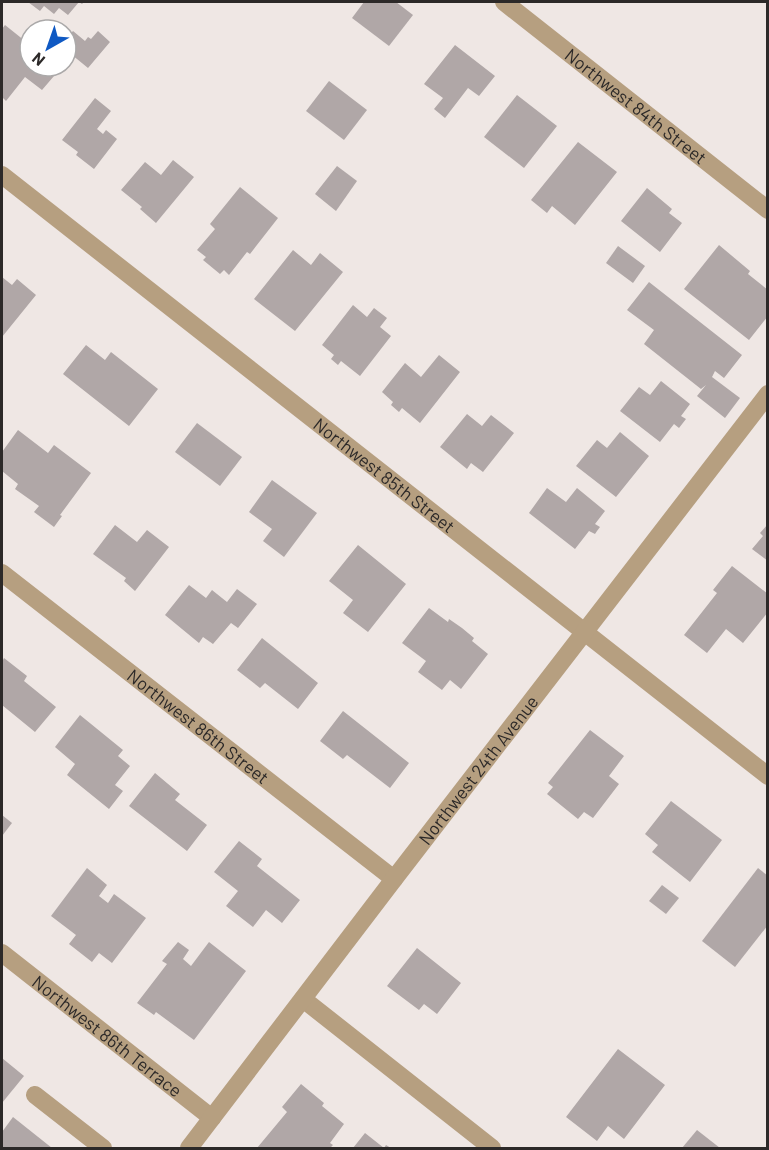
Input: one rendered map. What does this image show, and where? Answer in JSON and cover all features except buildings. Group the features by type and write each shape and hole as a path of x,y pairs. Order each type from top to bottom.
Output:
{"street":[{"name":"Northwest 84th Street","path":"504,2 768,210"},
{"name":"Northwest 85th Street","path":"2,175 768,776"},
{"name":"Northwest 24th Avenue","path":"189,1149 768,394"},
{"name":"Northwest 86th Street","path":"2,573 394,879"},
{"name":"Northwest 86th Terrace","path":"2,953 212,1118"},
{"path":"303,999 492,1149"},
{"path":"35,1095 103,1149"}]}
